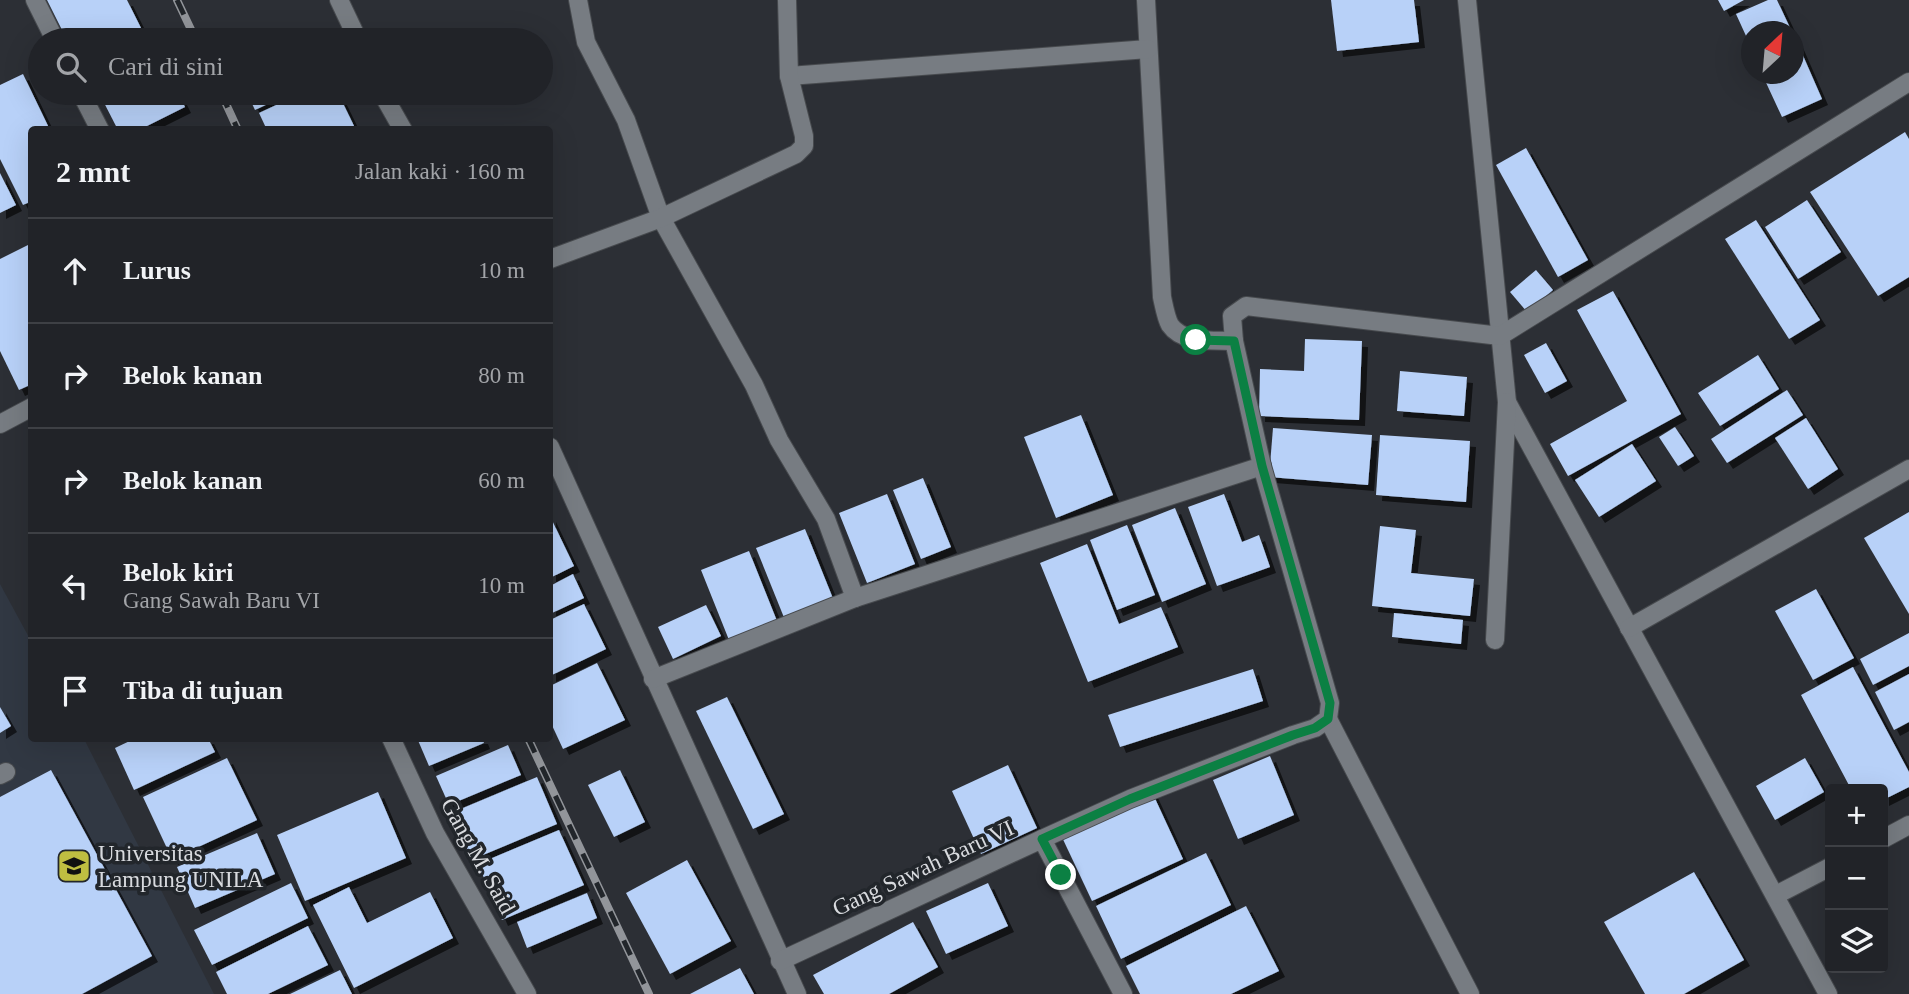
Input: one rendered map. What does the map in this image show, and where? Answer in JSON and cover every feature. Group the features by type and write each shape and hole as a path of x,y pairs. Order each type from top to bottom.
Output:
{"street":[{"path":"35,0 49,28"},
{"path":"339,0 352,28"},
{"path":"578,0 586,43 626,120 661,218 754,385 779,440 826,519 855,598"},
{"path":"553,258 661,218 796,154 804,146 789,76 787,0"},
{"path":"1146,0 1162,298 1169,324 1179,334 1196,340 1234,341"},
{"path":"1467,0 1507,402 1495,640"},
{"path":"789,76 1148,49"},
{"path":"1470,994 1328,719 1330,703 1262,466 1234,341 1232,316 1246,306 1500,336 1909,82"},
{"path":"87,105 98,126"},
{"path":"388,105 400,126"},
{"path":"1507,402 1828,994"},
{"path":"0,424 28,409"},
{"path":"553,454 797,994"},
{"path":"653,680 855,598 1262,466"},
{"path":"1629,628 1909,469"},
{"path":"1042,839 1142,794 1315,728 1328,719"},
{"name":"Gang M. Said","path":"393,742 435,833 527,994"},
{"path":"1888,836 1909,825"},
{"name":"Gang Sawah Baru VI","path":"780,961 1042,839 1123,994"},
{"path":"1776,895 1825,870"}],"shaded area":[{"name":"Universitas Lampung UNILA","path":"0,584 28,635 28,742 86,742 214,994 0,994"}],"building":[{"path":"47,0 127,0 141,28 61,28"},
{"path":"1331,0 1414,0 1419,42 1337,51"},
{"path":"1718,0 1744,0 1724,11"},
{"path":"1768,0 1777,0 1787,21 1741,21 1741,25 1736,14"},
{"path":"1804,58 1822,99 1782,117 1767,84 1804,84"},
{"path":"23,74 28,84 28,105 38,105 48,126 28,126 28,203 23,205 0,159 0,85"},
{"path":"105,105 185,107 147,126 116,126"},
{"path":"253,105 266,105 255,110"},
{"path":"276,105 344,105 354,126 265,126 259,113"},
{"path":"1905,132 1909,139 1909,277 1878,296 1810,192"},
{"path":"1526,148 1588,260 1558,277 1496,165"},
{"path":"0,173 16,205 0,213"},
{"path":"1807,200 1841,252 1798,279 1765,227"},
{"path":"1756,220 1820,320 1789,339 1725,239"},
{"path":"28,245 28,386 19,390 0,351 0,259"},
{"path":"1536,270 1553,290 1527,312 1510,292"},
{"path":"1613,291 1681,414 1568,476 1550,444 1627,401 1577,310"},
{"path":"1305,339 1362,341 1359,420 1259,416 1260,369 1304,371"},
{"path":"1546,343 1567,381 1545,393 1524,355"},
{"path":"1758,355 1779,389 1720,426 1698,393"},
{"path":"1400,371 1467,377 1464,416 1397,411"},
{"path":"1787,390 1803,415 1727,463 1711,439"},
{"path":"1081,415 1113,495 1056,518 1024,437"},
{"path":"1806,418 1838,469 1808,489 1775,438"},
{"path":"1675,427 1694,456 1678,466 1659,437"},
{"path":"1273,428 1372,435 1368,485 1269,477"},
{"path":"1380,435 1470,441 1466,502 1376,495"},
{"path":"1632,444 1656,481 1599,517 1575,480"},
{"path":"923,478 951,547 921,559 893,490"},
{"path":"887,494 915,564 867,583 839,513"},
{"path":"1224,494 1242,542 1259,535 1270,567 1217,586 1188,507"},
{"path":"1175,508 1206,584 1162,602 1132,525"},
{"path":"1909,512 1909,614 1864,538"},
{"path":"553,522 574,566 553,576"},
{"path":"1127,525 1155,595 1117,610 1090,540"},
{"path":"1380,526 1416,530 1411,573 1474,579 1470,616 1372,606"},
{"path":"805,529 834,601 785,620 756,548"},
{"path":"1087,544 1119,624 1161,607 1178,647 1088,682 1040,563"},
{"path":"749,551 779,626 731,645 701,570"},
{"path":"573,574 584,598 553,613 553,584"},
{"path":"1816,589 1854,658 1813,680 1775,611"},
{"path":"584,604 606,649 553,675 553,619"},
{"path":"706,605 721,636 673,659 658,627"},
{"path":"1394,613 1463,620 1461,644 1392,637"},
{"path":"1909,633 1909,666 1873,685 1860,659"},
{"path":"597,663 625,720 563,749 553,727 553,685"},
{"path":"1853,667 1909,772 1909,787 1888,798 1888,784 1848,784 1801,695"},
{"path":"1253,669 1263,701 1120,747 1108,715"},
{"path":"1909,674 1909,722 1894,730 1875,692"},
{"path":"727,697 784,814 753,829 696,711"},
{"path":"0,707 11,726 0,733"},
{"path":"128,742 210,742 215,752 134,790 115,748"},
{"path":"419,742 484,742 484,743 429,766"},
{"path":"508,745 521,775 449,805 436,776"},
{"path":"1270,756 1294,815 1238,839 1213,780"},
{"path":"227,758 257,820 172,859 143,797"},
{"path":"1805,758 1824,792 1775,820 1756,786"},
{"path":"1008,765 1037,828 981,854 952,791"},
{"path":"51,770 152,956 82,994 0,994 0,797"},
{"path":"620,770 645,822 614,837 588,785"},
{"path":"537,777 557,824 471,860 451,813"},
{"path":"378,792 406,858 305,901 277,835"},
{"path":"1152,792 1183,859 1092,901 1060,833"},
{"path":"559,830 584,885 502,920 478,864"},
{"path":"257,833 275,874 195,908 177,867"},
{"path":"1206,853 1231,905 1121,959 1096,906"},
{"path":"687,860 731,941 670,974 626,893"},
{"path":"1694,872 1744,960 1684,994 1645,994 1604,922"},
{"path":"291,883 308,918 212,965 194,930"},
{"path":"988,883 1008,926 946,954 926,911"},
{"path":"349,887 367,923 430,892 453,938 354,988 313,905"},
{"path":"587,893 597,918 527,948 517,922"},
{"path":"1246,906 1279,971 1231,994 1140,994 1126,966"},
{"path":"913,922 938,967 889,994 824,994 813,975"},
{"path":"308,926 328,965 268,994 227,994 216,972"},
{"path":"740,968 754,994 690,994"},
{"path":"340,970 352,994 290,994"}],"railway":[{"path":"177,0 190,28"},
{"path":"227,105 236,126"},
{"path":"530,742 649,994"}],"place":[{"name":"Universitas Lampung UNILA","path":"74,866"}],"route":[{"path":"1061,875 1042,839 1130,799 1315,728 1328,719 1330,703 1262,466 1234,341 1196,340"}]}
